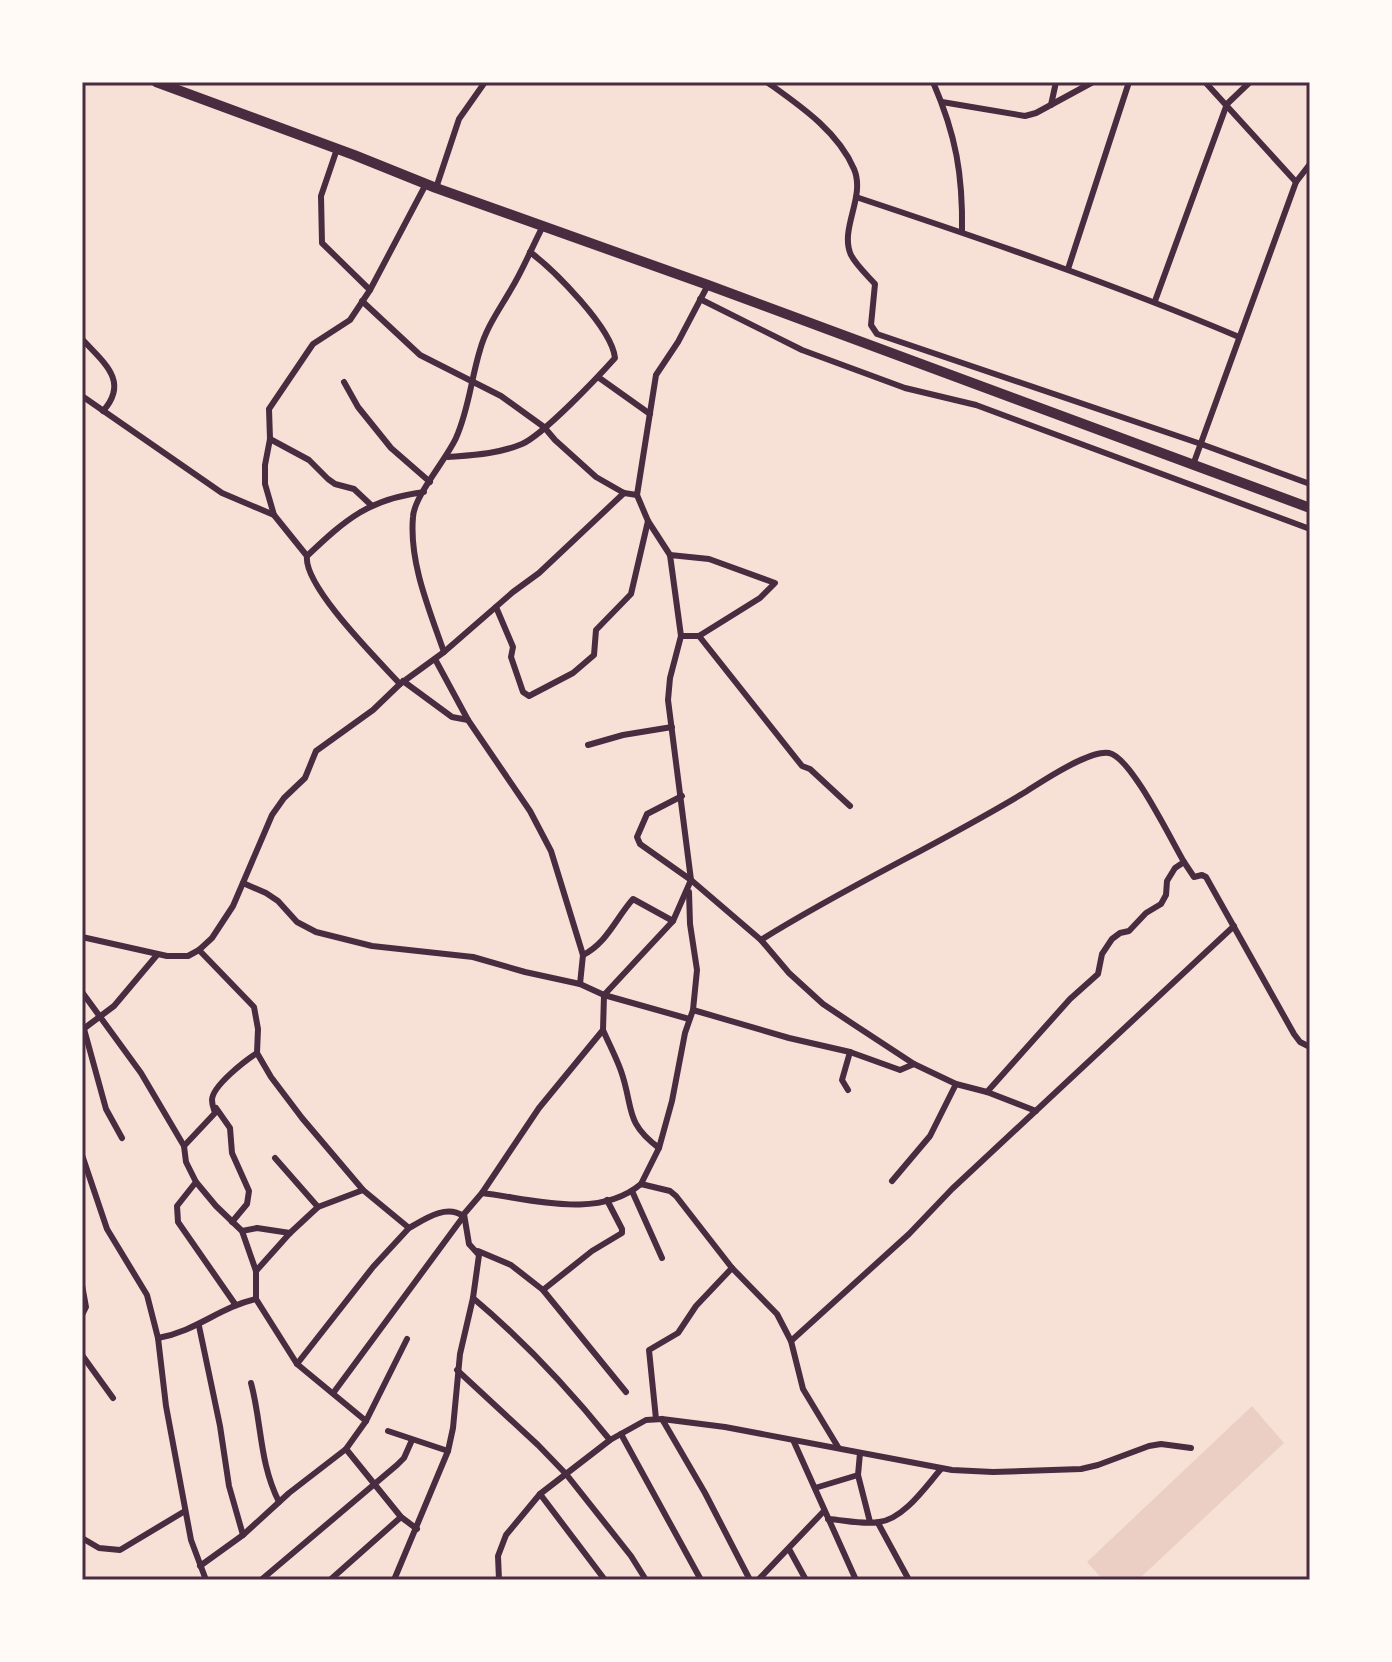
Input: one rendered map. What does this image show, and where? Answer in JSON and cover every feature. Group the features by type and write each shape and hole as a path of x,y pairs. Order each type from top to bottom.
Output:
{"highway":[{"path":"156,82 1310,508"}],"street":[{"path":"307,556 274,515 265,484 270,439 268,415 279,392 313,344 347,323 370,290 431,186 459,119 485,82"},
{"path":"767,82 836,139 855,170 856,197 848,241 851,255 875,284 871,325 877,334 1310,484"},
{"path":"933,82 950,120 959,160 962,232"},
{"path":"1051,105 1056,82"},
{"path":"942,102 1025,116 1093,82"},
{"path":"1068,269 1129,82"},
{"path":"1205,82 1296,182"},
{"path":"1155,301 1227,104 1250,82"},
{"path":"337,148 321,196 322,243 370,290"},
{"path":"1193,465 1296,182 1310,164"},
{"path":"856,197 1068,269 1155,301 1239,337"},
{"path":"444,652 424,592 413,544 413,512 448,457 466,414 480,349 492,319 543,226"},
{"path":"448,457 489,454 531,439 615,358 590,314 559,276 530,252"},
{"path":"659,1148 640,1132 632,1119 622,1072 603,1030 604,995 673,921 691,880 668,700 670,678 681,636 670,555 648,521 637,495 658,369 678,342 708,285"},
{"path":"700,299 802,350 905,388 976,405 1310,529"},
{"path":"362,301 420,355 501,396 544,427 596,477 624,493 637,495"},
{"path":"82,339 113,378 116,391 103,411"},
{"path":"598,377 650,414"},
{"path":"344,382 358,407 393,451 430,482"},
{"path":"82,396 229,498 274,515"},
{"path":"270,439 309,460 335,484 354,489 371,505"},
{"path":"424,492 397,495 371,505 343,524 307,556 306,563 315,582 344,624 402,682 452,717 468,720"},
{"path":"82,937 157,955 181,957 199,950 221,927 272,815 305,778 316,751 373,710 402,682 444,652 539,573 624,493"},
{"path":"496,607 513,647 511,657 523,692 529,696 573,673 594,655 596,630 631,594 648,521"},
{"path":"670,555 709,559 775,583 760,598 699,636 681,636"},
{"path":"699,636 802,766 810,769 850,806"},
{"path":"435,659 468,720 541,830 551,851 583,955 580,984"},
{"path":"588,745 623,735 672,727"},
{"path":"761,940 819,904 986,815 1056,773 1100,753 1117,757 1130,770 1194,877 1206,877 1294,1034 1300,1042 1310,1047"},
{"path":"682,796 647,814 637,837 640,844 691,880 761,940 789,973 823,1004 914,1064 956,1084 1036,1111"},
{"path":"987,1092 1070,999 1098,974 1102,954 1112,939 1129,931 1146,913 1161,904 1166,895 1167,881 1175,868 1184,862"},
{"path":"243,883 278,901 297,922 316,932 372,946 473,957 580,984 604,995 689,1019"},
{"path":"482,1193 569,1205 607,1200 632,1191 641,1184 659,1148 693,1010 697,970 690,924 689,889"},
{"path":"583,955 608,934 633,899 673,921"},
{"path":"791,1341 1234,926"},
{"path":"199,950 254,1007 258,1029 257,1053 271,1077 363,1190 409,1228"},
{"path":"122,1138 106,1109 83,1030 102,1018 157,955"},
{"path":"82,992 148,1083 184,1146 186,1162 196,1182 242,1231 256,1271 256,1299 297,1364 366,1421"},
{"path":"693,1010 850,1052 900,1070 914,1064"},
{"path":"334,1392 482,1193 539,1108 603,1030"},
{"path":"848,1090 842,1080 850,1052"},
{"path":"184,1146 215,1113 212,1098 219,1087 233,1071 257,1053"},
{"path":"892,1181 930,1136 956,1084"},
{"path":"213,1106 228,1123 232,1153 249,1191 247,1204 232,1222"},
{"path":"82,1155 84,1175 107,1229 147,1295 158,1338 166,1406 185,1511 206,1580"},
{"path":"275,1158 318,1207"},
{"path":"196,1182 177,1206 178,1222 235,1304"},
{"path":"641,1184 670,1191 676,1196 732,1268 777,1314 791,1341 803,1389 838,1447"},
{"path":"256,1271 318,1207 363,1190"},
{"path":"632,1191 662,1258"},
{"path":"543,1290 592,1251 622,1233 607,1200"},
{"path":"297,1364 373,1267 409,1228 438,1213 455,1211 463,1217 469,1244 511,1265 543,1290 626,1392"},
{"path":"242,1231 257,1228 290,1233"},
{"path":"394,1580 448,1451 456,1405 457,1370 473,1298 478,1251"},
{"path":"732,1268 696,1306 678,1333 649,1350 659,1419 705,1493 750,1580"},
{"path":"82,1285 86,1307 82,1315"},
{"path":"473,1298 528,1346 610,1440"},
{"path":"158,1338 179,1334 235,1304 256,1299"},
{"path":"199,1326 229,1486 243,1535"},
{"path":"200,1566 243,1535 346,1449 366,1421 407,1339"},
{"path":"82,1355 113,1398"},
{"path":"457,1370 566,1474 631,1556 646,1580"},
{"path":"251,1383 265,1466 279,1502"},
{"path":"499,1580 498,1556 506,1535 540,1494 610,1440 646,1420 725,1427 941,1469 993,1472 1081,1469 1149,1446 1161,1444 1191,1448"},
{"path":"388,1431 448,1451"},
{"path":"621,1434 701,1580"},
{"path":"261,1580 404,1458 412,1440"},
{"path":"794,1442 856,1580"},
{"path":"346,1449 401,1517 417,1529"},
{"path":"860,1453 858,1475 870,1522"},
{"path":"828,1519 878,1523 895,1516 941,1469"},
{"path":"815,1488 858,1475"},
{"path":"540,1494 605,1580"},
{"path":"82,1538 99,1548 120,1550 185,1511"},
{"path":"758,1580 824,1511"},
{"path":"330,1580 401,1517"},
{"path":"878,1523 909,1580"},
{"path":"789,1549 806,1580"}],"shaded area":[{"path":"1252,1406 1284,1443 1138,1580 1103,1580 1087,1562"}]}
